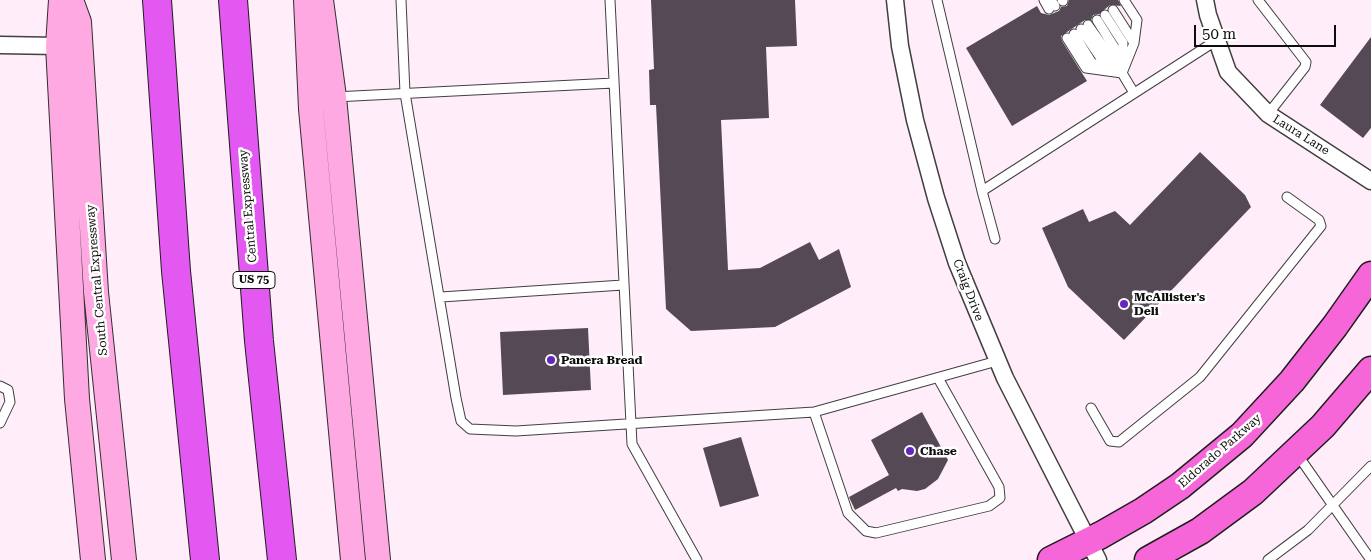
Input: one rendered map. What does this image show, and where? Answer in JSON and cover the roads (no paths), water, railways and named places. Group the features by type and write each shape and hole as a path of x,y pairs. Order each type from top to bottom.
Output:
{"highway":[{"path":"157,0 176,271 205,560"},
{"name":"Central Expressway","path":"233,0 258,331 282,560"}],"main road":[{"name":"South Central Expressway","path":"61,0 58,46 77,399 93,560"},
{"name":"South Central Expressway","path":"71,0 79,22 96,292 124,560"},
{"path":"306,0 311,109 353,560"},
{"path":"321,0 334,97 377,559"},
{"name":"Eldorado Parkway","path":"1051,560 1093,551 1118,526 1180,486 1242,435 1292,381 1335,326 1371,275"},
{"path":"1148,560 1200,531 1236,506 1296,453 1336,412 1371,370"}],"street":[{"name":"Craig Drive","path":"894,0 900,46 915,120 936,198 957,263 997,361 1033,437 1093,551"},
{"name":"Laura Lane","path":"1205,0 1228,72 1268,114 1371,181"},
{"path":"0,45 58,46"}],"lane":[{"path":"400,0 405,93 456,398 461,421 470,429 516,431 814,412 997,361"},
{"path":"610,0 632,444 697,560"},
{"path":"937,0 994,238"},
{"path":"1044,0 1056,3"},
{"path":"1122,73 1134,43 1137,20 1124,0"},
{"path":"1258,0 1306,62 1305,67 1268,114"},
{"path":"1122,73 1124,43 1105,15 1134,43"},
{"path":"1122,73 1086,68 1077,32 1100,57 1122,73 1134,93"},
{"path":"982,191 1217,40"},
{"path":"334,97 614,82"},
{"path":"1091,408 1110,441 1119,442 1200,378 1321,226 1319,220 1287,197"},
{"path":"440,297 623,285"},
{"path":"814,412 848,513 866,530 876,533 990,506 1000,498 999,487 938,378"},
{"path":"0,386 8,390 10,402 0,422"},
{"path":"1296,453 1371,560"},
{"path":"1268,560 1308,530 1371,467"}],"place":[{"name":"McAllister's Deli","path":"1124,304"},
{"name":"Panera Bread","path":"551,360"},
{"name":"Chase","path":"910,451"}]}
